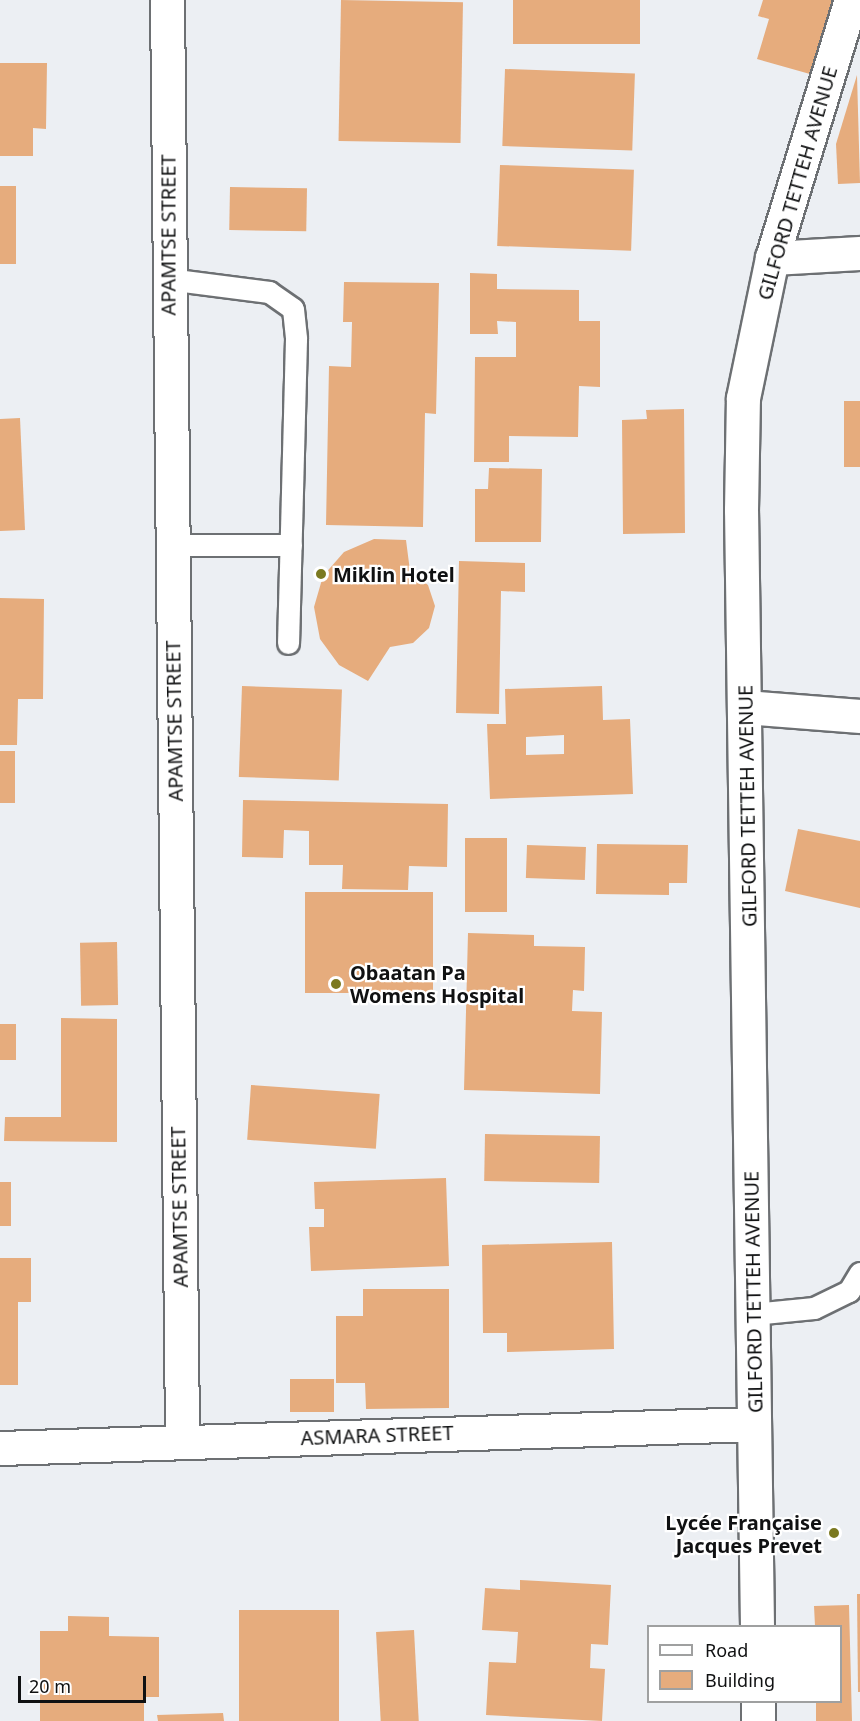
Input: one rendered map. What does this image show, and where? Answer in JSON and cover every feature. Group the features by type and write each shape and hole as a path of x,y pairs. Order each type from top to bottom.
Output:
{"street":[{"name":"APAMTSE STREET","path":"167,0 168,279 182,1441"},
{"name":"GILFORD TETTEH AVENUE","path":"757,1625 743,398 772,258 850,0"},
{"path":"772,258 860,253"},
{"path":"746,707 860,716"},
{"name":"ASMARA STREET","path":"0,1448 754,1424"},
{"path":"758,1703 758,1721"}],"lane":[{"path":"168,279 269,292 293,309 296,339 288,643"},
{"path":"171,545 291,545"},
{"path":"753,1314 814,1308 849,1291 860,1273"}],"building":[{"path":"341,0 463,2 461,143 339,141"},
{"path":"513,0 640,0 640,44 513,44"},
{"path":"763,0 838,0 817,76 757,59 769,19 758,16"},
{"path":"0,63 47,63 46,129 33,128 33,156 0,156"},
{"path":"505,69 635,74 632,150 502,146"},
{"path":"857,75 860,183 838,184 836,144"},
{"path":"500,165 634,170 631,251 497,246"},
{"path":"0,186 16,186 16,264 0,264"},
{"path":"230,187 307,188 306,231 229,230"},
{"path":"470,273 497,274 497,289 579,290 579,321 600,321 600,387 579,386 578,437 509,436 509,462 474,462 475,357 516,357 516,322 497,321 498,334 470,334"},
{"path":"344,282 439,283 436,414 425,413 423,527 326,525 329,366 351,367 352,322 343,322"},
{"path":"844,401 860,401 860,467 844,467"},
{"path":"684,409 685,533 623,534 622,420 647,419 646,410"},
{"path":"20,418 25,530 0,531 0,419"},
{"path":"489,468 542,469 541,542 475,542 475,489 488,489"},
{"path":"374,539 406,540 410,571 428,585 435,606 429,628 413,643 390,647 368,681 339,665 320,639 314,607 323,576 344,552"},
{"path":"459,561 525,563 525,592 501,591 499,714 456,713"},
{"path":"0,598 44,599 43,699 18,699 17,745 0,745"},
{"path":"242,686 342,689 339,780 239,777"},
{"path":"602,686 603,720 630,719 633,794 490,799 487,724 506,724 505,689","holes":["564,735 564,754 526,755 526,737"]},
{"path":"0,751 15,751 15,803 0,803"},
{"path":"243,800 448,804 447,867 409,866 408,890 342,889 343,865 309,865 309,831 284,830 283,858 242,857"},
{"path":"798,829 860,841 860,908 785,891"},
{"path":"465,838 507,838 507,912 465,912"},
{"path":"597,844 688,845 687,883 669,883 669,895 596,894"},
{"path":"527,845 586,847 585,880 526,878"},
{"path":"305,892 433,892 433,993 305,993"},
{"path":"468,933 534,935 534,946 585,947 584,991 573,990 572,1011 602,1012 600,1094 464,1090"},
{"path":"117,942 118,1005 81,1006 80,943"},
{"path":"61,1018 117,1019 117,1142 4,1141 5,1117 61,1117"},
{"path":"0,1024 16,1024 16,1060 0,1060"},
{"path":"251,1085 380,1094 376,1149 247,1140"},
{"path":"485,1134 600,1136 599,1183 484,1181"},
{"path":"446,1178 449,1266 311,1271 309,1227 324,1227 324,1209 315,1209 314,1182"},
{"path":"0,1182 11,1182 11,1226 0,1226"},
{"path":"612,1242 614,1349 507,1352 507,1333 483,1333 482,1245"},
{"path":"0,1258 31,1258 31,1302 18,1302 18,1385 0,1385"},
{"path":"363,1289 449,1289 449,1408 366,1409 365,1383 336,1383 336,1316 363,1316"},
{"path":"290,1379 334,1379 334,1412 290,1412"},
{"path":"520,1580 611,1585 608,1645 591,1644 590,1668 605,1669 602,1721 486,1715 489,1662 516,1663 518,1632 482,1630 485,1588 520,1590"},
{"path":"857,1594 860,1594 860,1692 858,1692"},
{"path":"849,1605 852,1721 816,1721 816,1703 842,1703 842,1625 815,1625 814,1606"},
{"path":"239,1610 339,1610 339,1721 239,1721"},
{"path":"68,1616 109,1617 109,1636 159,1637 159,1697 144,1697 144,1721 40,1721 40,1631 68,1631"},
{"path":"414,1630 419,1721 381,1721 376,1632"},
{"path":"223,1713 224,1721 158,1721 157,1715"}],"place":[{"name":"Miklin Hotel","path":"321,574"},
{"name":"Obaatan Pa Womens Hospital","path":"336,984"},
{"name":"Lycée Française Jacques Prevet","path":"834,1533"}]}
